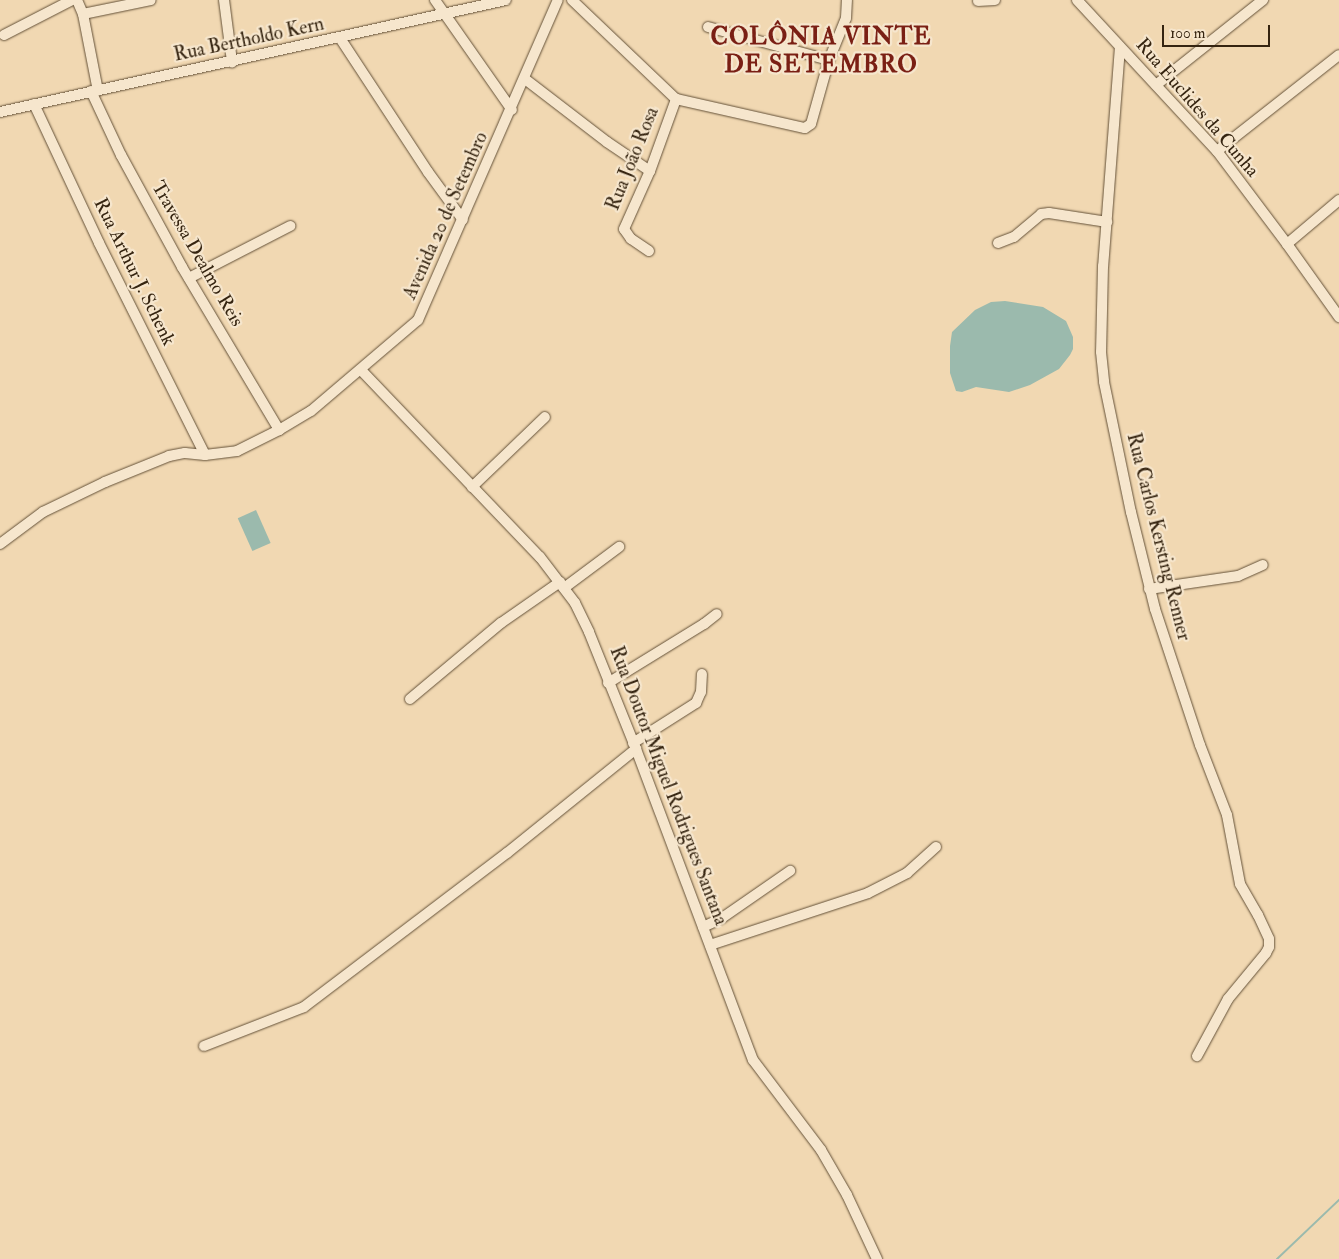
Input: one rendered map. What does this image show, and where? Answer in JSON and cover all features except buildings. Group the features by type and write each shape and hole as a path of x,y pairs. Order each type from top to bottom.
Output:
{"street":[{"path":"4,34 72,0"},
{"name":"Travessa Dealmo Reis","path":"77,0 83,14 94,91 122,155 189,278 279,430"},
{"path":"83,14 151,0"},
{"path":"224,0 232,62"},
{"path":"435,0 512,110"},
{"name":"Rua Bertholdo Kern","path":"0,112 506,0"},
{"name":"Avenida 20 de Setembro","path":"0,544 28,521 71,497 169,456 185,453 204,455 237,451 279,430 311,411 418,320 512,110 558,0"},
{"path":"572,0 676,99 805,128 811,124 829,60 846,18 847,0"},
{"path":"978,1 995,0"},
{"name":"Rua Euclides da Cunha","path":"1077,0 1217,151 1339,317"},
{"path":"1156,85 1262,0"},
{"path":"708,27 829,60"},
{"path":"340,38 428,172 463,220"},
{"name":"Rua Carlos Kersting Renner","path":"1120,47 1101,306 1101,352 1104,382 1149,589 1200,745 1227,815 1240,884 1269,939 1269,947 1266,953 1228,999 1197,1056"},
{"path":"1217,151 1339,55"},
{"path":"525,79 607,142 650,171"},
{"name":"Rua João Rosa","path":"649,251 631,239 624,229 650,171 676,99"},
{"name":"Rua Arthur J. Schenk","path":"34,104 99,243 204,455"},
{"path":"1287,244 1339,200"},
{"path":"998,243 1014,237 1041,214 1049,213 1107,222"},
{"path":"189,278 290,226"},
{"name":"Rua Doutor Miguel Rodrigues Santana","path":"361,370 562,585 589,632 710,945 752,1060 821,1150 847,1195 877,1259"},
{"path":"472,487 546,417"},
{"path":"410,699 501,623 619,547"},
{"path":"1149,589 1238,576 1263,565"},
{"path":"608,683 717,614"},
{"path":"204,1046 304,1007 507,853 634,746 696,703 701,692 702,674"},
{"path":"710,945 868,893 907,873 936,847"},
{"path":"703,927 722,918 790,871"}],"shaded area":[{"path":"1005,301 1043,307 1066,321 1073,337 1073,349 1070,355 1059,369 1030,385 1009,392 976,387 962,392 956,391 950,373 952,332 975,310 991,302"},
{"path":"256,510 271,543 252,551 238,518"}],"waterway":[{"path":"1277,1259 1339,1200"}],"district":[{"name":"COLÔNIA VINTE DE SETEMBRO","path":"821,51"}]}
